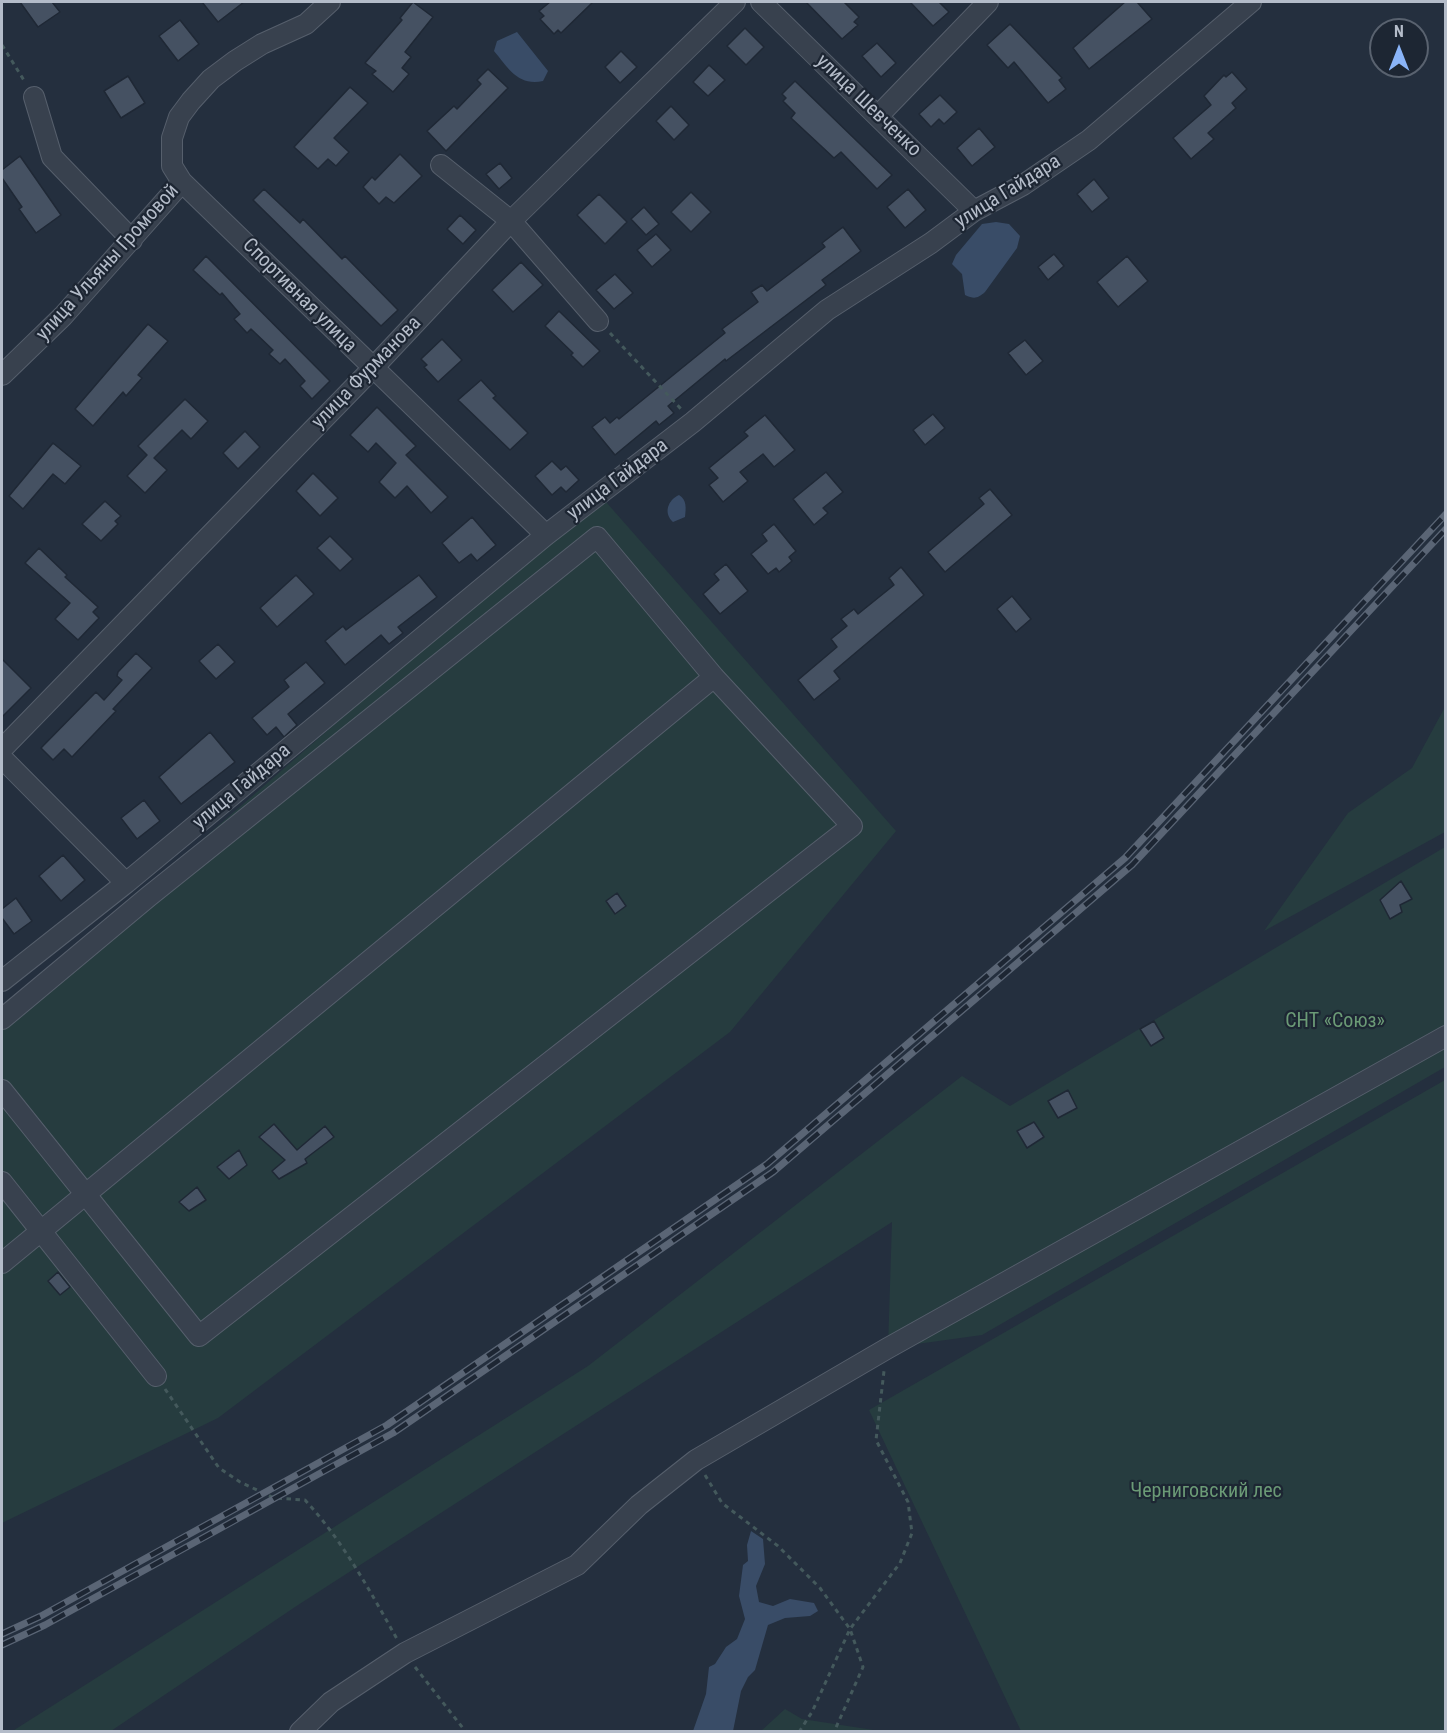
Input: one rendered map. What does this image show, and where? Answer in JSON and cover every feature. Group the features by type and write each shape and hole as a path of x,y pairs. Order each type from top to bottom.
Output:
{"street":[{"name":"улица Ульяны Громовой","path":"2,375 63,316 182,182 172,166 172,138 179,117 191,101 211,79 227,67 262,44 306,24 330,2"},
{"name":"улица Фурманова","path":"2,749 372,369 511,221 735,2"},
{"name":"улица Шевченко","path":"761,2 879,115 974,211"},
{"path":"879,115 988,2"},
{"name":"улица Гайдара","path":"2,981 126,883 546,535 602,498 827,310 931,243 974,211 1023,185 1089,140 1251,2"},
{"path":"34,97 52,157 132,240"},
{"path":"441,165 511,221 598,321"},
{"name":"Спортивная улица","path":"182,182 372,369 546,535"},
{"path":"2,1019 148,897 597,537 714,677 852,826 199,1336 2,1090"},
{"path":"2,1263 714,677"},
{"path":"2,758 126,883"},
{"path":"300,1731 332,1702 405,1653 577,1565 639,1505 696,1460 888,1348 1446,1036"},
{"path":"2,1182 156,1376"}],"path":[{"path":"2,45 34,97"},
{"path":"598,321 693,422"},
{"path":"799,1731 812,1712 850,1629 900,1563 912,1533 908,1502 876,1440 880,1391 888,1348"},
{"path":"156,1376 219,1468 240,1482 274,1498 305,1500 320,1516 344,1550 405,1653 466,1731"},
{"path":"696,1460 722,1503 778,1546 820,1588 850,1629 863,1667 834,1731"}],"green space":[{"path":"599,494 896,831 730,1032 218,1418 2,1523 2,1014"},
{"path":"1445,707 1445,832 1264,931 1348,813 1412,768"},
{"name":"СНТ «Союз»","path":"1445,847 1445,1067 982,1335 888,1348 892,1222 295,1607 111,1731 11,1732 588,1366 962,1076 1010,1106"},
{"name":"Черниговский лес","path":"1445,1080 1445,1731 1021,1731 869,1410"},
{"path":"785,1709 802,1719 880,1731 761,1731"}],"water":[{"path":"517,32 548,71 543,81 527,81 515,75 494,51 497,41"},
{"path":"996,222 1009,224 1020,236 1017,248 985,292 973,298 965,295 962,274 952,264 956,255 982,224"},
{"path":"679,495 685,502 685,517 673,522 668,515 668,507"},
{"path":"751,1531 763,1539 765,1564 756,1586 759,1602 773,1606 790,1599 814,1603 818,1611 810,1616 785,1618 768,1625 755,1670 748,1677 741,1691 733,1731 693,1731 706,1694 709,1667 715,1664 726,1647 737,1639 745,1619 739,1596 743,1565 748,1561 747,1545"}],"building":[{"path":"20,2 52,2 60,12 38,27"},
{"path":"202,2 244,2 218,22"},
{"path":"413,2 433,17 405,52 411,57 402,68 409,74 393,92 372,74 376,71 365,63 402,20 400,18"},
{"path":"550,2 593,2 561,33 558,30 554,34 540,19 544,16 539,11"},
{"path":"806,2 844,2 859,17 854,22 858,25 842,39"},
{"path":"910,2 939,2 949,12 933,26"},
{"path":"1125,2 1137,2 1152,19 1089,69 1073,48"},
{"path":"180,20 199,44 178,61 159,36"},
{"path":"1010,24 1062,78 1059,80 1066,89 1048,103 1014,62 1008,68 987,45"},
{"path":"745,28 764,47 746,65 727,46"},
{"path":"877,43 896,63 881,77 862,56"},
{"path":"621,51 637,67 620,83 605,67"},
{"path":"709,65 725,80 708,96 693,82"},
{"path":"488,69 508,88 446,151 427,131 454,106 457,109 481,84 477,80"},
{"path":"1232,72 1247,89 1232,103 1236,108 1208,133 1214,139 1191,159 1173,138 1211,105 1204,96 1224,75 1226,77"},
{"path":"128,76 145,103 121,118 104,91"},
{"path":"795,81 892,175 877,189 841,152 834,158 791,118 795,113 783,101 786,98 782,94"},
{"path":"350,87 368,103 334,138 349,152 336,166 328,159 318,169 294,147"},
{"path":"940,95 957,112 944,124 939,119 931,127 919,114"},
{"path":"671,106 689,125 674,140 656,121"},
{"path":"979,128 995,147 972,166 957,148"},
{"path":"400,154 422,176 394,203 386,197 379,204 363,187 372,177 375,180"},
{"path":"20,156 61,215 36,233 19,209 22,207 2,178 2,170"},
{"path":"500,163 512,178 499,189 486,174"},
{"path":"1094,179 1109,198 1092,212 1077,194"},
{"path":"264,189 300,223 303,219 342,259 345,256 398,310 381,326 253,200"},
{"path":"908,189 926,210 905,228 887,207"},
{"path":"691,192 711,212 691,232 671,212"},
{"path":"599,194 627,222 605,244 577,215"},
{"path":"644,207 659,224 646,235 631,219"},
{"path":"460,215 476,230 463,244 447,229"},
{"path":"843,227 861,251 822,280 826,285 726,361 725,359 668,406 674,413 659,425 656,421 615,455 592,427 605,417 610,423 617,417 619,419 725,333 722,329 758,302 751,292 762,285 767,291 825,247 822,243"},
{"path":"656,234 671,250 652,267 637,250"},
{"path":"1054,254 1064,266 1048,280 1038,267"},
{"path":"206,256 330,381 312,399 300,386 305,381 285,359 280,364 269,354 273,350 251,329 247,333 234,319 240,314 222,293 220,295 193,270"},
{"path":"1127,256 1148,281 1118,307 1097,282"},
{"path":"521,262 543,285 513,312 492,290"},
{"path":"615,274 633,293 614,309 596,290"},
{"path":"559,311 600,351 583,367 571,355 573,353 545,326"},
{"path":"148,324 168,341 138,375 142,378 126,396 123,392 93,426 75,409"},
{"path":"442,339 462,360 438,382 424,367 427,365 421,359"},
{"path":"1025,340 1043,361 1026,375 1008,353"},
{"path":"481,380 496,396 493,398 528,433 510,450 458,400"},
{"path":"185,399 208,421 191,439 182,430 154,458 167,470 145,493 127,476 147,455 138,446"},
{"path":"377,407 416,446 406,455 448,497 431,513 407,486 395,498 379,482 396,463 376,443 368,452 350,435"},
{"path":"933,414 945,428 925,445 913,430"},
{"path":"765,415 795,450 774,467 763,454 740,472 748,481 723,502 709,485 718,478 709,468 748,436 744,432"},
{"path":"245,431 260,447 238,469 223,453"},
{"path":"53,443 81,466 65,484 53,474 23,509 9,496"},
{"path":"552,461 561,470 566,466 579,480 566,492 561,487 552,495 535,476"},
{"path":"826,472 843,492 823,508 828,513 814,525 793,499"},
{"path":"313,473 338,498 320,516 296,491"},
{"path":"990,489 1012,515 945,572 928,552 984,504 979,498"},
{"path":"105,501 121,516 115,521 118,524 101,541 82,524"},
{"path":"472,517 496,545 477,561 471,554 459,563 442,543"},
{"path":"774,524 796,551 789,557 792,561 779,572 776,568 768,574 751,554 767,541 762,534"},
{"path":"330,536 353,559 340,571 317,548"},
{"path":"39,548 67,575 65,577 98,607 93,612 99,618 78,640 55,619 70,603 25,563"},
{"path":"726,564 748,591 720,614 703,594 719,580 714,574"},
{"path":"901,567 924,595 834,671 840,679 814,700 798,680 837,647 831,639 847,626 841,619 854,609 858,614 894,585 889,578"},
{"path":"296,575 314,594 277,627 260,608"},
{"path":"419,575 437,597 398,627 403,633 389,644 381,635 345,665 325,641 343,626 346,630"},
{"path":"1012,596 1031,619 1016,632 997,609"},
{"path":"218,644 235,662 216,679 199,661"},
{"path":"136,653 152,668 113,709 116,711 72,757 64,749 53,760 41,748 96,692 104,700 122,680 117,676 118,672"},
{"path":"2,659 31,688 2,717"},
{"path":"306,662 325,683 288,714 297,725 284,737 276,727 267,735 252,718 289,687 284,680"},
{"path":"210,732 235,762 181,804 159,777"},
{"path":"144,800 160,821 137,839 121,818"},
{"path":"63,855 85,880 61,901 39,876"},
{"path":"1401,881 1412,899 1400,905 1402,912 1390,919 1380,900"},
{"path":"617,893 626,906 615,914 606,901"},
{"path":"16,898 32,921 14,934 2,918 2,909"},
{"path":"1154,1021 1164,1038 1151,1046 1140,1029"},
{"path":"1068,1090 1077,1108 1058,1118 1048,1101"},
{"path":"1034,1122 1044,1137 1027,1148 1017,1131"},
{"path":"274,1124 297,1150 325,1126 334,1137 305,1159 307,1163 279,1179 272,1171 285,1160 259,1137"},
{"path":"239,1150 247,1165 229,1179 217,1167"},
{"path":"197,1187 206,1200 189,1211 179,1202"},
{"path":"58,1272 70,1287 60,1295 48,1281"}],"railway":[{"path":"2,1634 41,1616 387,1425 767,1164 1125,858 1446,514"},
{"path":"2,1645 45,1625 393,1433 773,1172 1132,865 1446,529"}]}
